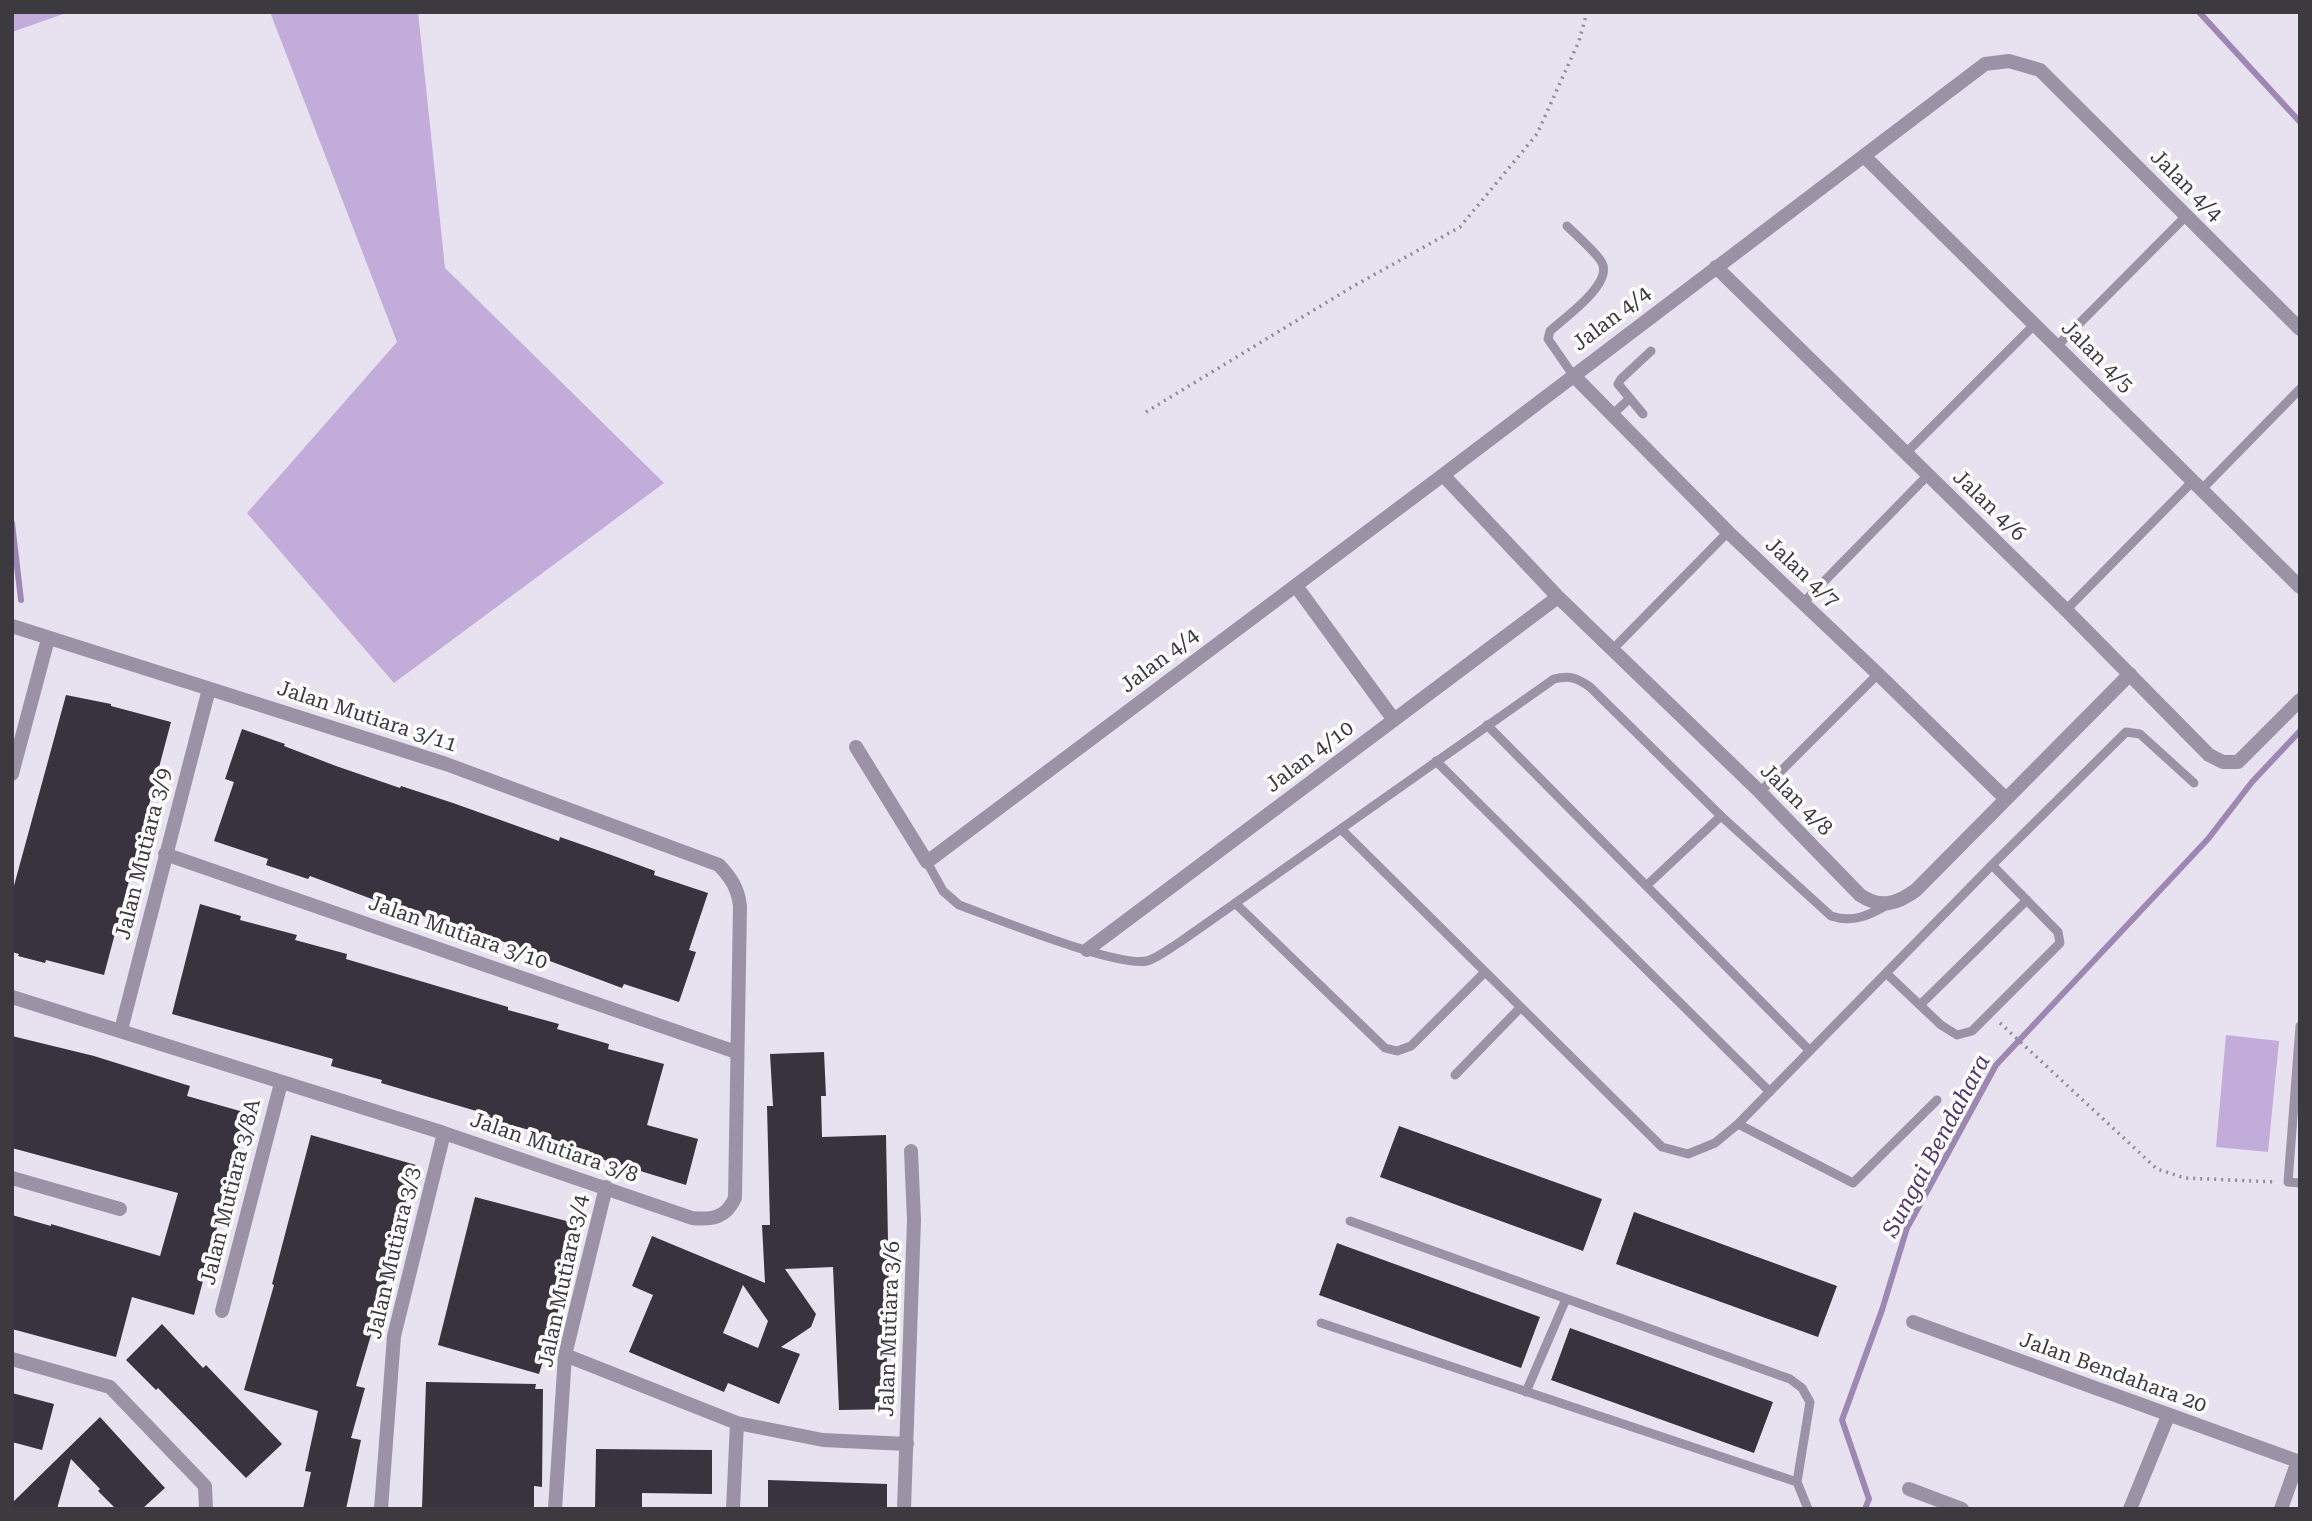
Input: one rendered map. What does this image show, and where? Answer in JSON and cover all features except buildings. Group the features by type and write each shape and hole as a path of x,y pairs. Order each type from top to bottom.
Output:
{"street":[{"name":"Jalan 4/4","path":"926,862 1296,586 1985,64 2009,61 2040,70 2300,329"},
{"name":"Jalan 4/5","path":"1864,157 2300,587"},
{"name":"Jalan 4/6","path":"1716,267 2066,610 2209,755 2223,762 2238,762 2300,700"},
{"name":"Jalan 4/7","path":"1573,375 1728,532 2005,798"},
{"name":"Jalan 4/8","path":"1443,475 1558,597 1760,792 1860,895 1876,904 1887,905"},
{"path":"1296,586 1394,720"},
{"name":"Jalan 4/10","path":"1087,950 1558,597"},
{"name":"Jalan Mutiara 3/11","path":"12,626 446,764 706,858"},
{"path":"12,774 48,639"},
{"path":"1887,905 1902,900 1916,890 2130,674"},
{"name":"Jalan Mutiara 3/9","path":"121,1030 209,688"},
{"path":"856,747 926,862"},
{"name":"Jalan Mutiara 3/10","path":"165,854 736,1052"},
{"name":"Jalan Mutiara 3/8","path":"12,997 444,1133 692,1217 709,1220 727,1212 736,1198 739,892 719,865 706,858"},
{"name":"Jalan Mutiara 3/8A","path":"222,1311 281,1083"},
{"name":"Jalan Mutiara 3/3","path":"381,1509 394,1336 444,1133"},
{"name":"Jalan Mutiara 3/6","path":"904,1509 914,1220 911,1151"},
{"path":"12,1178 120,1209"},
{"name":"Jalan Mutiara 3/4","path":"555,1509 565,1355 606,1187"},
{"name":"Jalan Bendahara 20","path":"1913,1322 2299,1461"},
{"path":"565,1355 737,1423 823,1440 907,1444"},
{"path":"12,1359 110,1387 205,1486 206,1509"},
{"path":"2130,1509 2168,1416"},
{"path":"733,1509 737,1423"},
{"path":"2281,1509 2299,1461"},
{"path":"1909,1489 1962,1509"}],"lane":[{"path":"2057,346 2186,216"},
{"path":"1567,226 1603,263 1604,273 1597,289 1550,331 1549,339 1573,375"},
{"path":"1906,453 2035,324"},
{"path":"1643,414 1618,384 1651,351"},
{"path":"2066,610 2300,389"},
{"path":"1612,415 1629,399"},
{"path":"1803,603 1928,475"},
{"path":"1612,650 1728,532"},
{"path":"1760,792 1878,674"},
{"path":"926,862 943,891 959,905 1087,950 1127,961 1148,961 1180,943 1554,679 1566,676 1576,678 1590,687 1721,816 1831,916 1844,920 1857,919 1887,905"},
{"path":"1487,725 1810,1051"},
{"path":"1340,829 1661,1147 1688,1154 1715,1143 1738,1124 2126,732 2140,734 2194,783"},
{"path":"1436,761 1770,1092"},
{"path":"1646,886 1721,816"},
{"path":"1886,973 1941,1025 1957,1035 1972,1031 2060,943 2058,932 1992,865"},
{"path":"1920,1005 2027,900"},
{"path":"1235,903 1385,1048 1397,1051 1411,1046 1484,973"},
{"path":"1455,1075 1520,1008"},
{"path":"2300,1026 2287,1182 2300,1183"},
{"path":"1738,1124 1853,1183 1937,1100"},
{"path":"1350,1221 1790,1379 1802,1388 1810,1402 1797,1482 1808,1509"},
{"path":"1527,1392 1566,1299"},
{"path":"1321,1323 1797,1482"}],"path":[{"path":"1146,412 1352,287 1460,227 1538,134 1579,41 1587,12"},
{"path":"2000,1023 2157,1169 2185,1178 2287,1182"}],"shaded area":[{"path":"12,12 69,12 12,32"},
{"path":"270,12 418,12 445,268 664,483 394,683 247,513 397,342"},
{"path":"2226,1035 2279,1041 2268,1152 2216,1147"}],"waterway":[{"name":"Sungai Bendahara","path":"2199,12 2300,122"},
{"path":"12,523 21,600"},
{"name":"Sungai Bendahara","path":"1865,1509 1869,1499 1842,1420 1882,1310 1907,1228 1996,1065 2208,839 2252,782 2300,731"}]}
